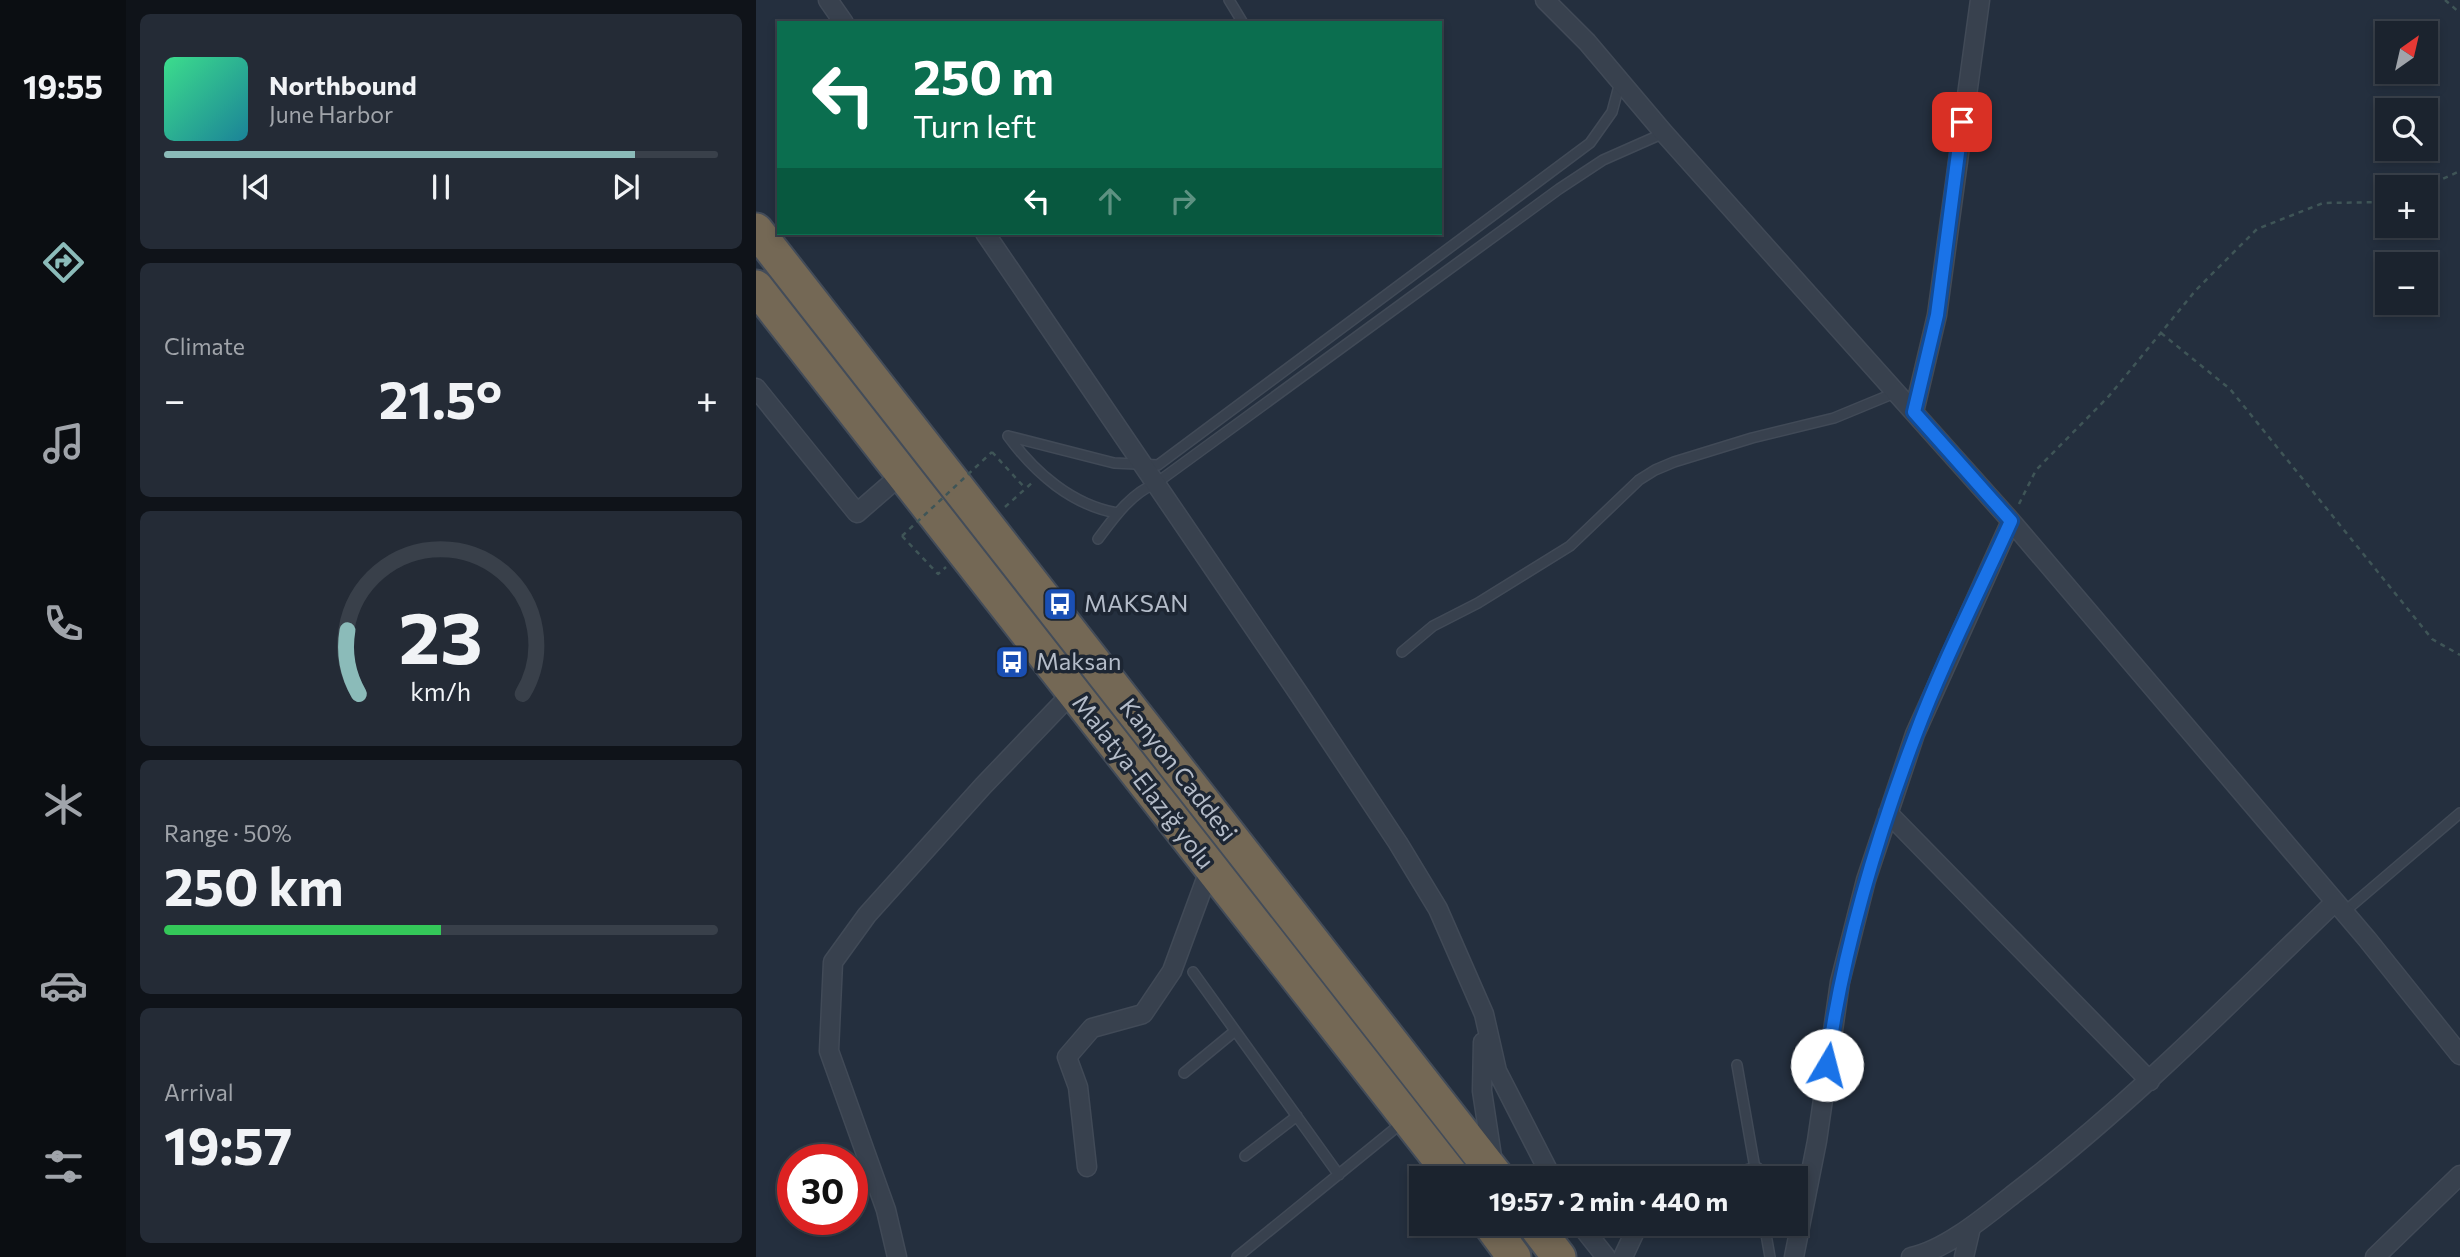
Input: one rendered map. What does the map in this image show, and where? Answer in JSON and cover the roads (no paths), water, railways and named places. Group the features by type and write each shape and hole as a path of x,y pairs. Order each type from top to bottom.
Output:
{"highway":[{"name":"Kanyon Caddesi","path":"756,230 1489,1166"},
{"name":"Malatya-Elazığ yolu","path":"756,287 1445,1166"},
{"path":"1499,1236 1514,1257"},
{"path":"1543,1236 1559,1257"}],"street":[{"path":"828,0 843,21"},
{"path":"1545,0 1587,42 1664,133 2011,521 2340,907 2460,1055"},
{"path":"1914,412 1937,315 1980,0"},
{"path":"986,235 1398,843 1437,909 1484,1014 1497,1071 1546,1166"},
{"path":"756,388 857,513 902,474"},
{"path":"1794,1257 1817,1141 1840,982 1866,880 1915,734 2011,521"},
{"path":"897,1257 886,1210 829,1051 833,962 867,915 983,786 1073,692"},
{"path":"1888,813 2150,1081"},
{"path":"1087,1167 1078,1087 1067,1057 1092,1028 1143,1014 1172,971 1210,868"},
{"path":"1911,1257 1971,1227 2056,1162 2150,1081 2340,907"},
{"path":"1484,1014 1482,1091 1495,1166"},
{"path":"2375,1257 2460,1175"},
{"path":"1964,1257 1971,1227"},
{"path":"1589,1236 1606,1257"},
{"path":"1623,1257 1633,1236"}],"lane":[{"path":"1229,0 1242,21"},
{"path":"1117,513 1098,510 1083,503 1041,474 1008,436 1114,463 1158,465 1590,143 1612,113 1620,81"},
{"path":"1098,539 1117,513 1147,487 1155,484 1559,189 1603,160 1664,133"},
{"path":"1402,652 1433,625 1478,603 1570,546 1639,480 1655,470 1752,438 1834,418 1897,392"},
{"path":"2340,907 2460,813"},
{"path":"1192,972 1339,1175"},
{"path":"1184,1073 1235,1031"},
{"path":"1738,1065 1755,1166"},
{"path":"1245,1156 1297,1116"},
{"path":"1237,1257 1407,1118"},
{"path":"1767,1236 1770,1257"}],"place":[{"name":"MAKSAN","path":"1060,604"},
{"name":"Maksan","path":"1012,662"}]}
